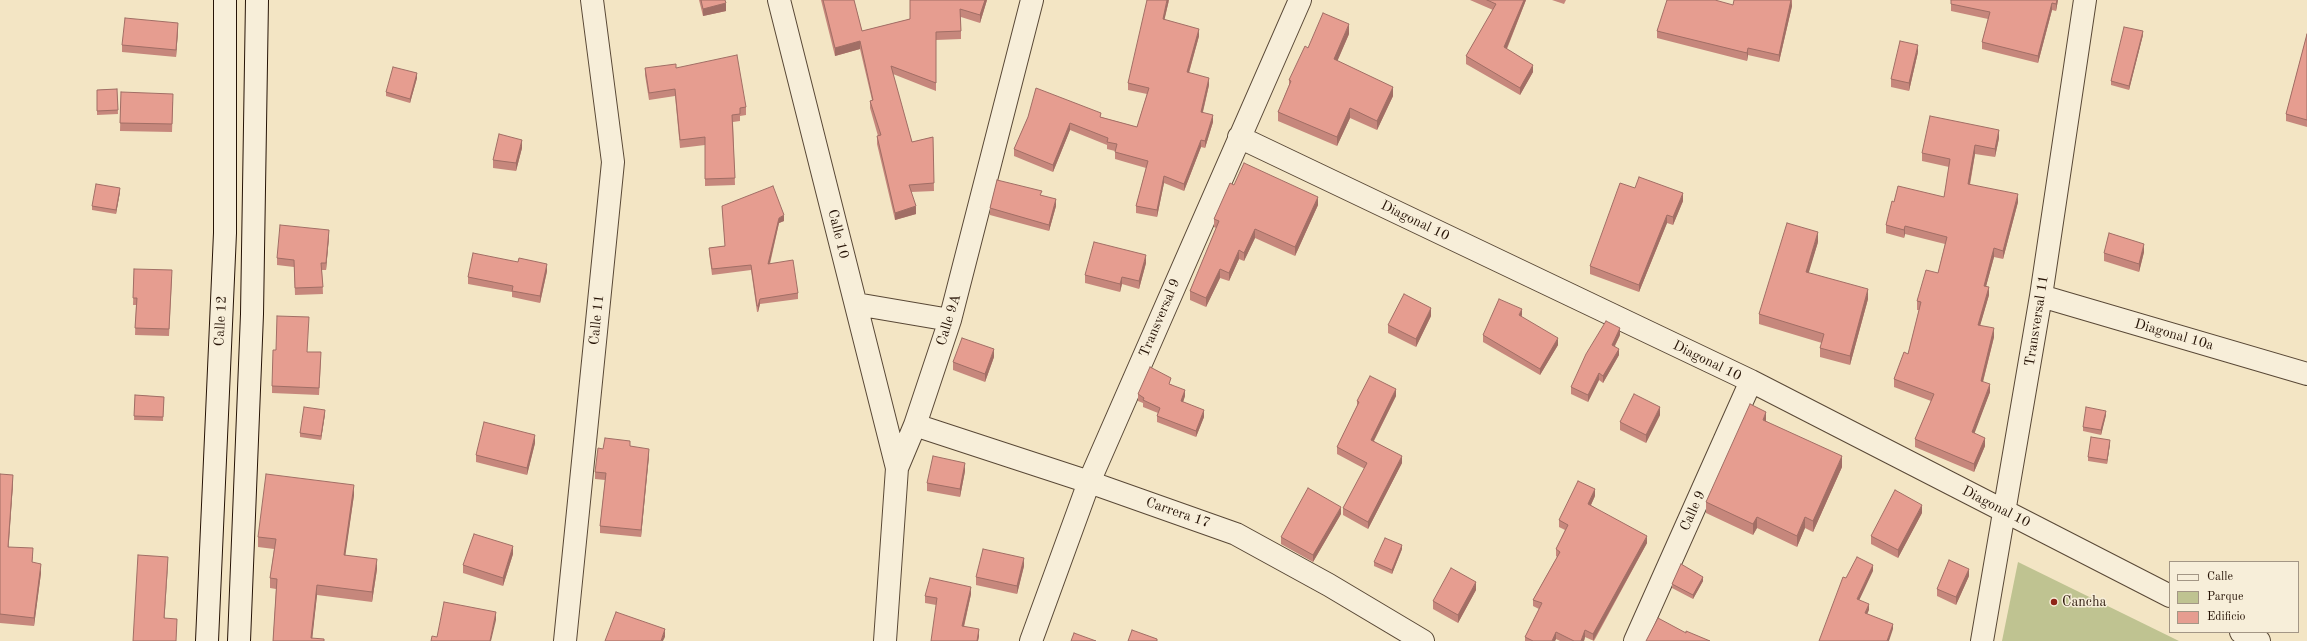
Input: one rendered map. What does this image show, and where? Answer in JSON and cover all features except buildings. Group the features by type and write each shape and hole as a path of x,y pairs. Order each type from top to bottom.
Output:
{"street":[{"name":"Calle 12","path":"207,641 225,233 225,0"},
{"path":"239,641 252,314 257,0"},
{"name":"Calle 11","path":"565,641 613,162 592,0"},
{"name":"Calle 10","path":"779,0 897,468"},
{"name":"Calle 9A","path":"886,641 897,468 915,425 950,320 1032,0"},
{"name":"Transversal 9","path":"1031,641 1089,482 1300,0"},
{"name":"Transversal 11","path":"1982,641 2006,512 2041,296 2085,0"},
{"path":"225,116 256,115"},
{"name":"Diagonal 10","path":"1239,137 1751,381 2169,595"},
{"name":"Diagonal 10a","path":"2041,296 2307,374"},
{"path":"856,304 950,320"},
{"name":"Calle 9","path":"1635,641 1751,381"},
{"name":"Carrera 17","path":"915,425 1089,482 1236,534 1329,585 1423,641"},
{"path":"210,580 241,581"},
{"path":"2244,633 2259,641"}],"green space":[{"name":"Cancha","path":"2018,562 2179,641 2002,641"}],"place":[{"name":"Cancha","path":"2054,602"}]}
